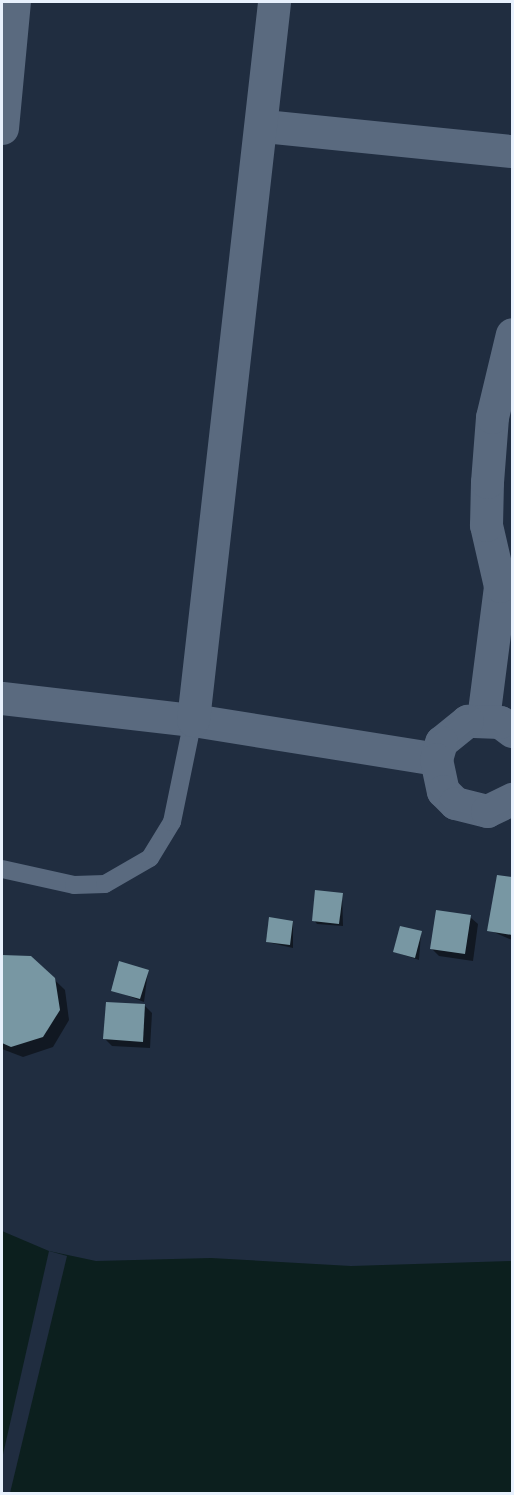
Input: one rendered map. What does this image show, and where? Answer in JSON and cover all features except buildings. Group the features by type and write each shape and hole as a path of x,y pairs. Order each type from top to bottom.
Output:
{"street":[{"path":"2,128 14,2"},
{"path":"193,720 264,126 274,2"},
{"path":"264,126 513,151"},
{"path":"513,334 492,417 487,482 486,525 506,580 498,725 452,730 436,759 443,791 455,803 487,811 513,799"},
{"path":"2,698 193,720 436,759"}],"lane":[{"path":"2,869 74,885 105,884 150,858 172,822 193,720"}],"shaded area":[{"path":"2,1231 49,1251 96,1261 211,1258 351,1266 512,1261 512,1493 2,1493"}],"pier":[{"path":"49,1251 67,1256 10,1493 2,1493 2,1459"}]}
